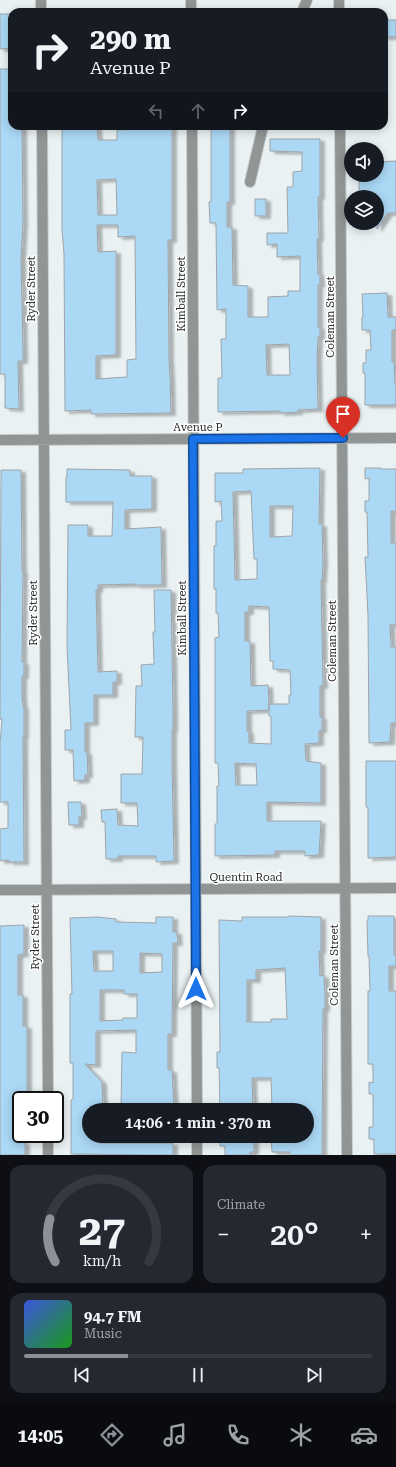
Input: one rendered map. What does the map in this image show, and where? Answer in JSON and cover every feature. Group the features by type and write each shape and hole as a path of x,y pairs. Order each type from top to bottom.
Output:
{"street":[{"name":"Ryder Street","path":"42,130 48,1091"},
{"name":"Kimball Street","path":"192,130 197,1103"},
{"path":"250,182 262,130"},
{"name":"Coleman Street","path":"340,130 347,1155"},
{"name":"Avenue P","path":"0,440 396,438"},
{"name":"Quentin Road","path":"0,890 396,888"},
{"path":"48,1143 48,1155"},
{"path":"197,1143 197,1155"}],"building":[{"path":"0,14 8,14 8,48 0,49"},
{"path":"388,20 396,20 396,37 388,37"},
{"path":"0,69 8,69 8,130 22,130 23,223 21,258 23,361 18,361 19,409 5,408 5,374 0,374"},
{"path":"62,130 97,130 98,140 117,140 117,130 172,130 172,240 168,240 171,413 91,414 91,410 65,411 64,254 62,229","holes":["116,179 117,215 98,215 97,180","97,225 118,225 118,237 135,236 136,359 127,360 127,377 96,379 96,356 116,355 116,251 98,252"]},
{"path":"211,130 230,130 230,202 227,202 227,227 232,227 233,285 248,286 248,317 268,317 268,297 288,296 288,291 300,291 300,256 277,257 277,244 267,245 267,233 288,233 287,187 293,187 293,172 302,171 302,152 270,151 270,139 320,139 320,197 318,197 319,239 317,239 318,274 320,274 320,285 318,285 318,327 320,327 320,337 318,337 317,358 318,409 280,413 280,411 218,412 218,378 222,378 221,339 226,339 226,309 217,310 216,223 210,223 209,202 211,202","holes":["289,344 290,375 267,375 266,345"]},
{"path":"396,161 396,213 388,213 384,219 384,190 359,190 359,182 384,182 384,162"},
{"path":"255,199 266,199 266,216 255,216"},
{"path":"387,293 388,317 396,317 396,330 392,330 392,362 394,362 396,405 365,405 365,373 363,373 363,363 366,363 366,350 371,350 370,330 362,330 362,294"},
{"path":"320,468 319,524 322,524 323,563 321,580 323,686 320,686 320,717 322,717 322,730 319,731 319,743 305,744 306,761 321,763 321,803 267,802 267,821 321,821 319,855 305,856 305,851 275,851 275,855 215,856 217,786 219,786 218,763 215,763 215,638 219,637 218,613 216,613 216,589 214,589 214,546 216,546 216,521 222,521 221,501 215,502 215,473 243,473 243,469","holes":["251,491 254,559 257,559 257,579 235,580 233,492","270,506 293,506 292,536 270,537","249,606 269,607 270,661 273,661 273,669 290,670 291,695 289,695 289,704 269,704 268,685 251,686 250,641 245,641 245,612 249,612","269,710 269,716 271,716 271,744 249,743 249,731 247,731 247,711","235,763 256,764 257,785 236,785"]},
{"path":"365,468 396,469 396,511 391,511 391,543 396,543 396,625 390,625 391,647 396,647 396,723 391,723 390,742 369,743 368,615 365,557 368,557 367,512 365,512 365,501 369,501 369,478 365,479"},
{"path":"67,469 130,470 130,476 152,476 152,509 125,510 125,529 161,527 162,585 98,585 98,590 96,590 98,672 117,671 117,682 113,682 113,695 94,695 94,723 85,723 85,752 87,752 88,775 85,775 85,780 74,781 73,750 65,750 65,730 71,730 67,646 68,525 88,525 88,536 112,536 113,502 66,502"},
{"path":"1,470 21,470 23,571 22,662 24,662 22,696 24,707 24,862 9,862 9,860 0,861 0,829 8,828 8,802 0,802 0,744 2,719 0,719"},
{"path":"154,590 171,590 174,861 156,862 156,856 118,856 118,859 106,859 105,822 102,822 101,810 117,809 118,825 138,826 137,803 121,803 121,774 142,774 143,737 135,737 136,686 142,686 141,665 154,664"},
{"path":"366,761 396,761 396,857 368,858"},
{"path":"68,802 81,802 82,817 79,817 79,825 69,825"},
{"path":"368,916 394,916 394,955 396,955 396,966 389,966 389,991 396,991 396,1154 374,1154 374,1139 369,1139 369,1127 373,1127 373,1094 369,1094 369,1082 373,1083 373,1064 368,1064 368,991 370,991"},
{"path":"97,917 116,919 116,922 156,923 156,917 173,917 173,932 177,932 178,943 173,943 172,1034 168,1034 168,1070 172,1070 174,1103 121,1103 122,1052 136,1053 136,1030 96,1031 96,1065 85,1064 102,1082 103,1103 82,1103 82,1143 173,1143 173,1155 71,1154 73,1063 70,1063 70,994 72,994 70,918","holes":["93,951 113,951 113,971 94,971","140,953 162,954 162,972 140,973","100,990 124,990 124,994 137,994 137,1018 100,1021"]},
{"path":"242,917 321,917 321,951 319,951 320,976 324,975 325,995 325,1009 323,1009 322,1155 290,1155 290,1152 272,1152 271,1143 314,1143 314,1103 272,1103 271,1078 252,1078 253,1103 220,1103 219,1068 217,1068 217,1052 220,1052 219,920 242,921","holes":["285,968 287,1019 271,1019 271,1022 247,1022 247,980 256,980 256,970"]},
{"path":"24,925 24,954 18,955 18,995 23,995 23,1026 27,1026 27,1091 12,1091 12,1143 25,1143 25,1155 0,1155 0,926"},
{"path":"220,1143 254,1143 254,1152 250,1152 250,1155 225,1155 225,1146 220,1146"}],"route":[{"path":"196,989 193,439 343,438"}]}
